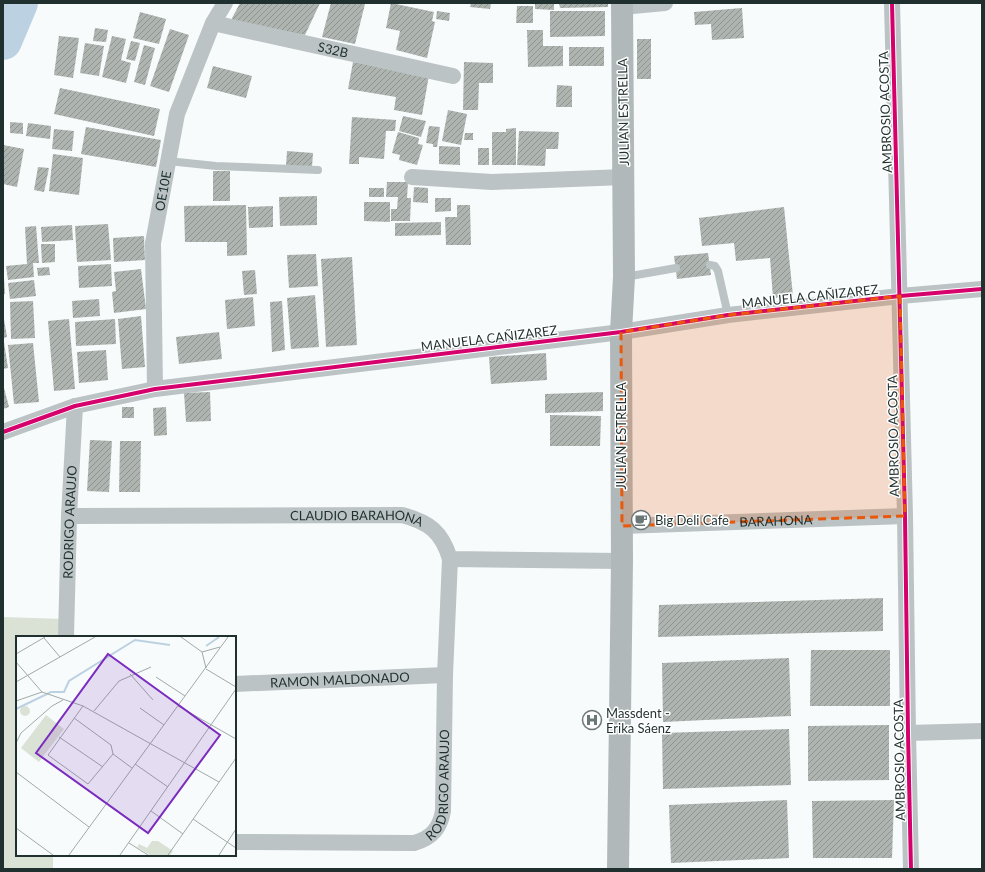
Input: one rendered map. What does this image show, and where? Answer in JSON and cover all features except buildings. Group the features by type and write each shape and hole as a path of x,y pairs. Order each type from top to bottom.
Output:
{"street":[{"name":"OE10E","path":"155,389 153,243 177,114 213,24 225,3"},
{"path":"622,5 665,3"},
{"name":"AMBROSIO ACOSTA","path":"892,3 905,516 911,869"},
{"name":"JULIAN ESTRELLA","path":"618,869 622,561 621,332 624,277 622,5"},
{"name":"S32B","path":"213,24 453,76"},
{"path":"412,177 492,182 624,177"},
{"name":"MANUELA CAÑIZAREZ","path":"3,432 75,406 155,389 621,332 728,315 900,296 982,290"},
{"name":"RODRIGO ARAUJO","path":"66,636 69,516 75,406"},
{"name":"CLAUDIO BARAHONA","path":"69,516 402,515 419,519 436,532 446,545 450,559"},
{"name":"BARAHONA","path":"622,526 905,516"},
{"path":"450,559 622,561"},
{"name":"RODRIGO ARAUJO","path":"236,842 414,843 432,836 442,820 443,810 445,675 450,559"},
{"name":"RAMON MALDONADO","path":"236,684 445,675"},
{"path":"908,733 982,731"}],"lane":[{"path":"168,162 216,166 318,170"},
{"path":"710,265 715,266 718,271 728,315"},
{"path":"624,277 676,268"}],"highlighted area":[{"path":"900,296 905,516 622,526 621,332 728,315"}],"shaded area":[{"path":"3,617 63,619 62,636 16,636 16,856 53,856 53,869 3,869"}],"waterway":[{"path":"3,41 19,3"}],"cycle path":[{"path":"892,3 905,516 911,869"},
{"path":"3,432 75,406 155,389 621,332 728,315 900,296 982,289"}],"place":[{"name":"Big Deli Cafe","path":"641,520"},
{"name":"Massdent - Erika Sáenz","path":"592,720"}]}
